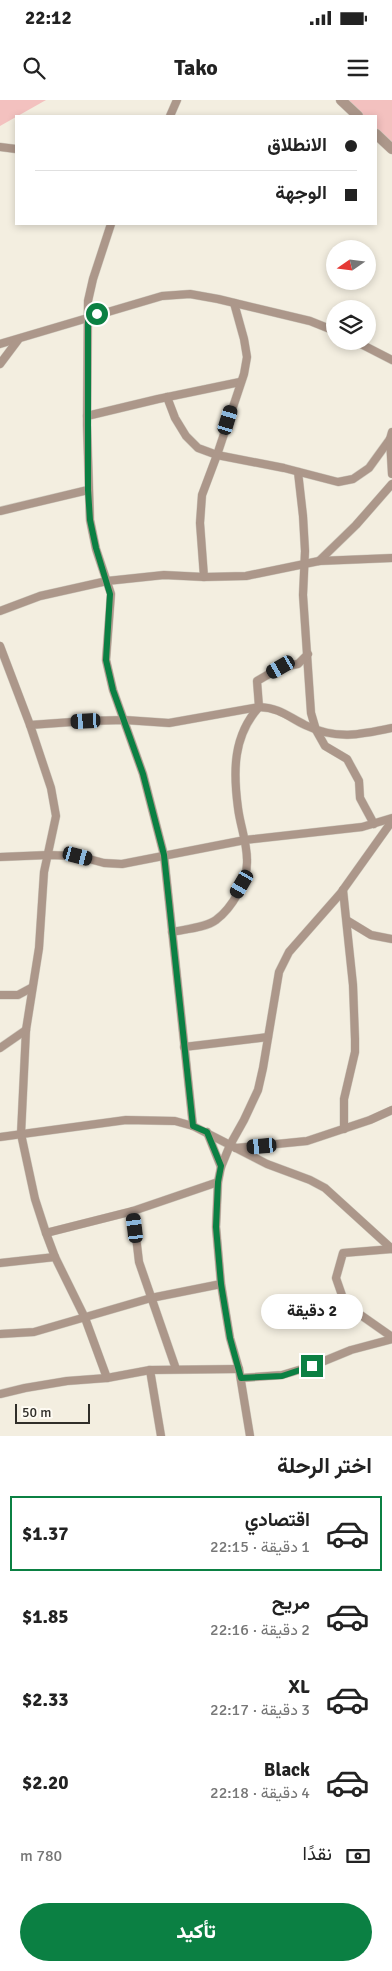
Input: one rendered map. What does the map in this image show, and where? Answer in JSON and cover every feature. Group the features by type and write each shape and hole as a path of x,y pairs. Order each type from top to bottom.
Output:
{"street":[{"path":"170,115 177,100"},
{"path":"341,100 357,115"},
{"path":"377,135 392,149"},
{"path":"0,147 15,149"},
{"path":"111,225 88,301 89,382 87,416 90,520 96,548 110,594 106,660 113,690 143,774 164,855 193,1126"},
{"path":"0,344 162,296 190,294 310,321 326,327"},
{"path":"204,577 200,523 202,495 217,455 247,357 234,303"},
{"path":"0,364 18,340"},
{"path":"373,350 392,360"},
{"path":"87,416 240,382"},
{"path":"167,397 175,418 186,436 198,448 217,455 338,482 353,479 369,468 391,436"},
{"path":"391,436 392,474"},
{"path":"298,472 303,516 303,595 308,654 309,699 316,730 325,746 347,759 359,781 360,798 374,824"},
{"path":"319,561 392,484"},
{"path":"0,511 88,490"},
{"path":"0,611 40,596 107,581 164,575 204,577 246,576 319,561 392,558"},
{"path":"0,646 30,725 51,788 56,816 43,888 39,948 31,988 26,1030 21,1134 46,1233 55,1257 85,1318 107,1378"},
{"path":"172,932 202,926 215,920 230,904 242,884 247,862 238,808 236,775 238,745 247,721 259,707 257,681 281,667 298,664 308,654"},
{"path":"30,725 125,720 169,723 259,707 273,707 316,730 335,735 355,735 392,728"},
{"path":"0,857 78,856 104,863 122,864 244,840 328,832 392,819"},
{"path":"250,1436 241,1378 230,1338 221,1284 216,1227 218,1182 221,1166 233,1147 258,1090 280,972 288,952 343,890 392,819"},
{"path":"343,890 348,921 353,985 355,1052 344,1099 344,1129"},
{"path":"348,921 371,935 392,939"},
{"path":"0,995 18,995 31,988"},
{"path":"0,1048 26,1030"},
{"path":"184,1047 268,1037"},
{"path":"233,1147 293,1144 344,1129 392,1110"},
{"path":"0,1136 126,1120 175,1122 193,1126 267,1164 310,1180 325,1188 392,1249"},
{"path":"207,1132 221,1166"},
{"path":"46,1233 133,1211 218,1182"},
{"path":"133,1211 139,1262 176,1369"},
{"path":"392,1249 343,1253 336,1278 345,1304 392,1338"},
{"path":"0,1262 55,1257"},
{"path":"0,1334 34,1332 151,1298 221,1284"},
{"path":"241,1378 282,1376 351,1350 392,1338"},
{"path":"0,1394 150,1370 239,1369"},
{"path":"150,1370 161,1436"}],"shaded area":[{"path":"0,100 46,100 19,115 15,115 15,118 0,126"},
{"path":"347,100 392,100 392,145 377,130 377,115 362,115"}],"route":[{"path":"97,314 88,317 88,490 90,520 96,548 110,594 106,660 113,690 143,774 164,855 193,1126 207,1132 221,1166 218,1182 216,1227 221,1284 230,1338 241,1378 282,1376 312,1366"}]}
